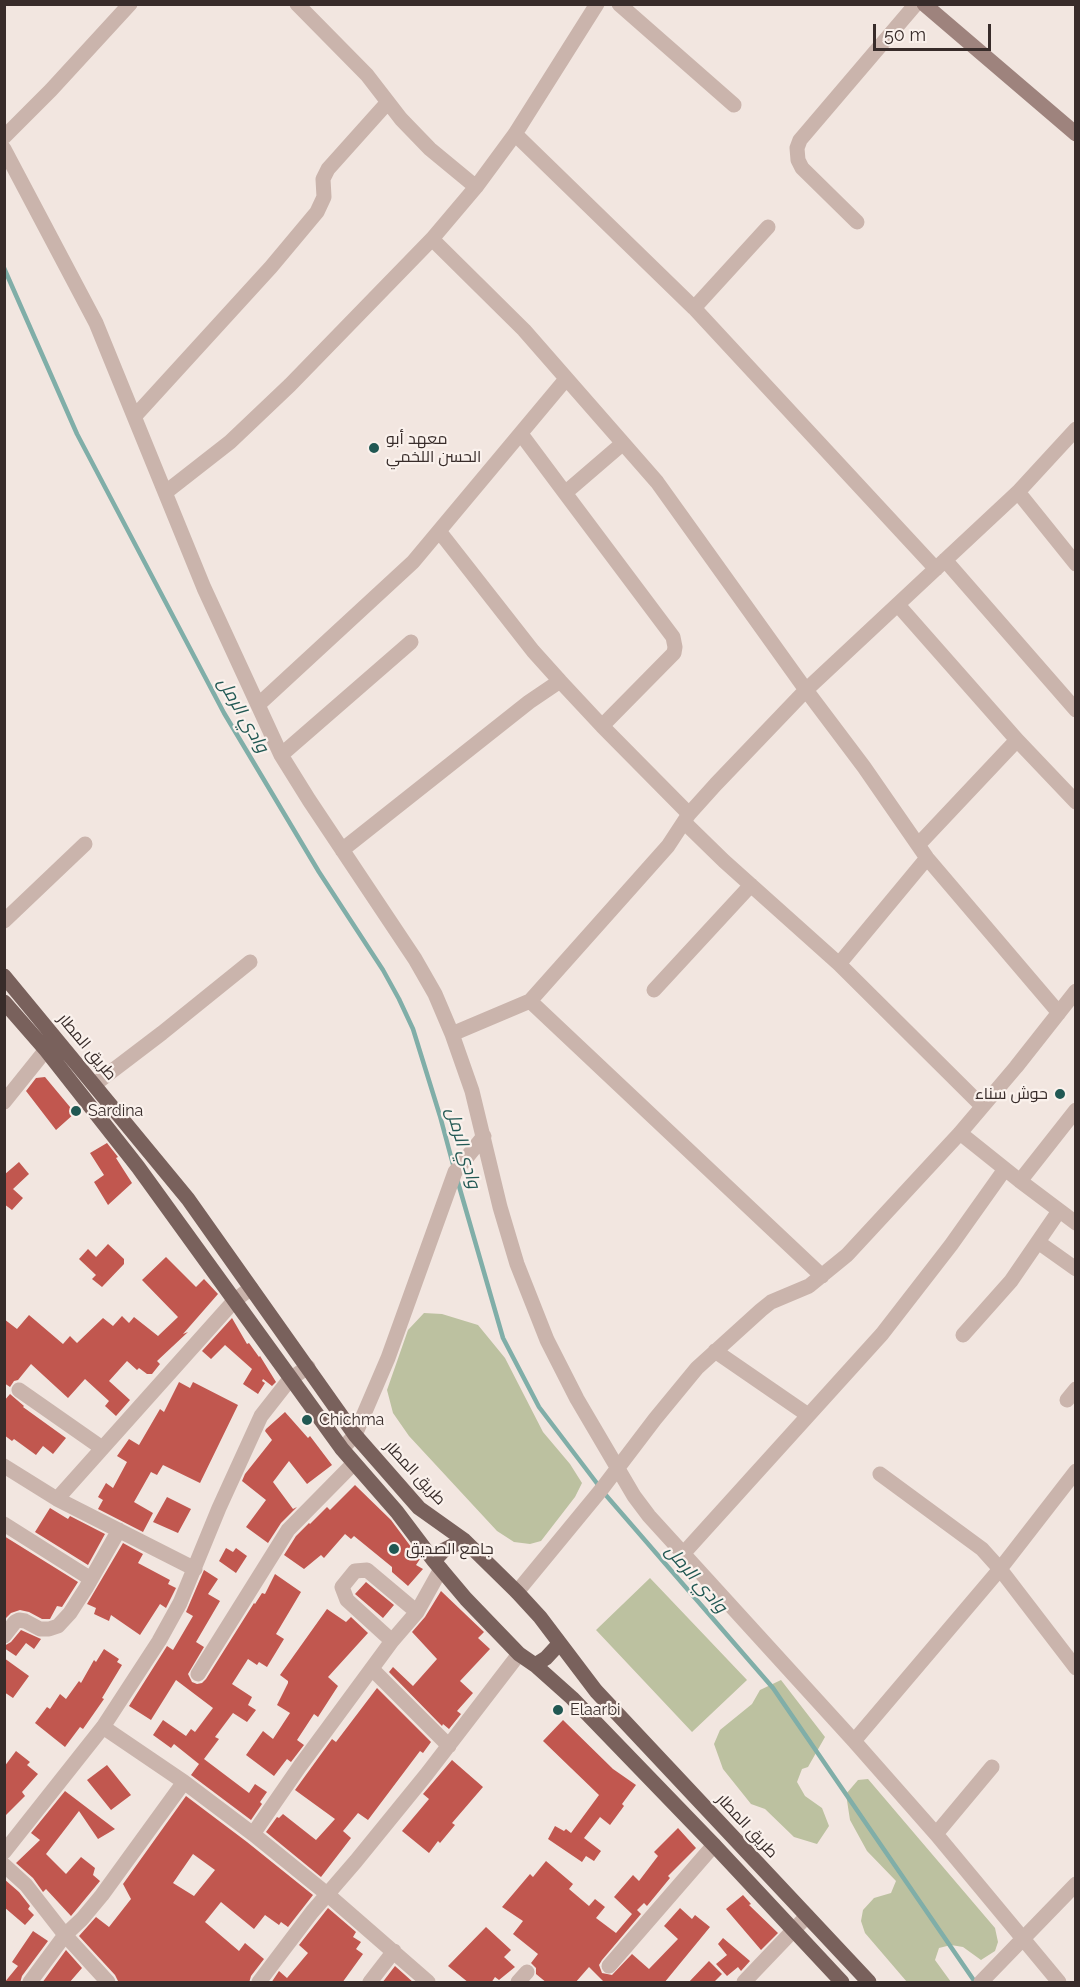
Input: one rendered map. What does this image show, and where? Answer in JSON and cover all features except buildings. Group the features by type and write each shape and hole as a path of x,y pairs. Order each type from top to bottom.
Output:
{"main road":[{"path":"924,4 1076,134"},
{"name":"طريق المطار","path":"4,976 188,1199 355,1435 419,1508 464,1540 517,1592 540,1617 596,1690 869,1983"},
{"name":"طريق المطار","path":"4,1002 46,1050 138,1167 342,1449 397,1512 437,1565 491,1627 519,1654 572,1698 794,1929 842,1983"},
{"path":"437,1565 444,1550 464,1540"},
{"path":"535,1665 546,1658 559,1644"}],"street":[{"path":"4,137 130,4"},
{"path":"297,4 367,75 401,119 430,148 476,187"},
{"path":"166,492 230,442 290,385 432,239 476,187 515,134 597,4"},
{"path":"619,4 734,105"},
{"path":"857,222 802,168 798,160 797,148 800,140 916,4"},
{"path":"135,416 271,267 317,212 324,197 323,179 328,169 388,102"},
{"path":"515,134 694,308 941,565 1076,710"},
{"path":"4,149 96,323 204,588 281,755 415,959 435,994 472,1091 508,1235 531,1300 562,1371 618,1469 649,1516 682,1555 854,1741 936,1834 1059,1983"},
{"path":"694,308 768,227"},
{"path":"432,239 524,330 657,482 864,767 927,858 1059,1013"},
{"path":"258,705 413,562 566,380"},
{"path":"452,1034 531,1001 668,846 687,818 806,690 1018,492 1076,429"},
{"path":"520,434 673,637 674,653 602,726"},
{"path":"565,493 622,444"},
{"path":"1018,492 1076,564"},
{"path":"439,531 533,651 687,818 751,885 839,963 982,1106"},
{"path":"898,605 1017,740 1076,802"},
{"path":"281,755 411,642"},
{"path":"342,850 529,702 560,681"},
{"path":"918,845 1017,740"},
{"path":"4,921 85,844"},
{"path":"839,963 927,858"},
{"path":"654,990 751,885"},
{"path":"95,1084 250,962"},
{"path":"517,1592 697,1368 766,1306 802,1290 847,1255 960,1133 1076,991"},
{"path":"531,1001 822,1276"},
{"path":"4,1102 56,1038"},
{"path":"1020,1181 1076,1110"},
{"path":"960,1133 1076,1223"},
{"path":"342,1449 355,1435 388,1358 455,1172 484,1136"},
{"path":"682,1555 882,1334 951,1245 1005,1169"},
{"path":"963,1335 998,1297 1059,1211"},
{"path":"1038,1242 1076,1269"},
{"path":"57,1499 234,1301 251,1288"},
{"path":"715,1351 808,1415"},
{"path":"4,1852 103,1727 171,1622 219,1508 257,1426 273,1399 290,1379 308,1367"},
{"path":"19,1390 102,1448"},
{"path":"198,1674 288,1530 354,1463"},
{"path":"4,1466 57,1499 195,1569"},
{"path":"854,1741 1000,1569 1076,1471"},
{"path":"880,1474 982,1549 1076,1668"},
{"path":"4,1524 91,1579"},
{"path":"4,1636 19,1620 40,1629 58,1626 70,1613 119,1530"},
{"path":"253,1834 300,1766 417,1612 437,1565"},
{"path":"393,1641 347,1600 342,1587 355,1571 367,1570 417,1612"},
{"path":"259,1983 327,1894 449,1746 519,1654"},
{"path":"372,1669 449,1746"},
{"path":"103,1727 184,1782 253,1834 394,1951 428,1983"},
{"path":"936,1834 992,1767"},
{"path":"30,1983 65,1935 102,1895 184,1782"},
{"path":"609,1966 714,1845"},
{"path":"4,1865 26,1885 65,1935 108,1983"},
{"path":"981,1983 1076,1884"},
{"path":"744,1983 807,1916"},
{"path":"370,1983 394,1951"}],"green space":[{"path":"424,1313 442,1314 478,1325 505,1358 543,1432 570,1464 582,1483 575,1497 541,1541 530,1544 514,1542 497,1531 409,1436 393,1413 387,1390 408,1330"},
{"path":"650,1578 747,1680 692,1732 596,1630"},
{"path":"781,1680 825,1737 808,1767 802,1769 797,1782 805,1796 822,1808 829,1826 817,1844 794,1837 765,1809 751,1804 723,1769 714,1744 720,1730 752,1704 760,1690"},
{"path":"868,1779 995,1928 998,1942 995,1951 981,1960 963,1947 951,1945 939,1948 935,1960 951,1982 907,1982 865,1933 861,1921 863,1910 874,1898 891,1893 896,1881 867,1851 850,1820 846,1794 858,1780"}],"waterway":[{"name":"وادي الرمل","path":"4,268 77,434 224,713 319,872 383,970 399,999 413,1029 454,1168"},
{"name":"وادي الرمل","path":"457,1179 503,1338 539,1407 599,1486"},
{"name":"وادي الرمل","path":"604,1493 773,1688 975,1982"}],"place":[{"name":"معهد أبو الحسن اللخمي","path":"374,448"},
{"name":"حوش سناء","path":"1060,1094"},
{"name":"Sardina","path":"76,1111"},
{"name":"Chichma","path":"307,1420"},
{"name":"جامع الصديق","path":"394,1549"},
{"name":"Elaarbi","path":"558,1710"}]}
